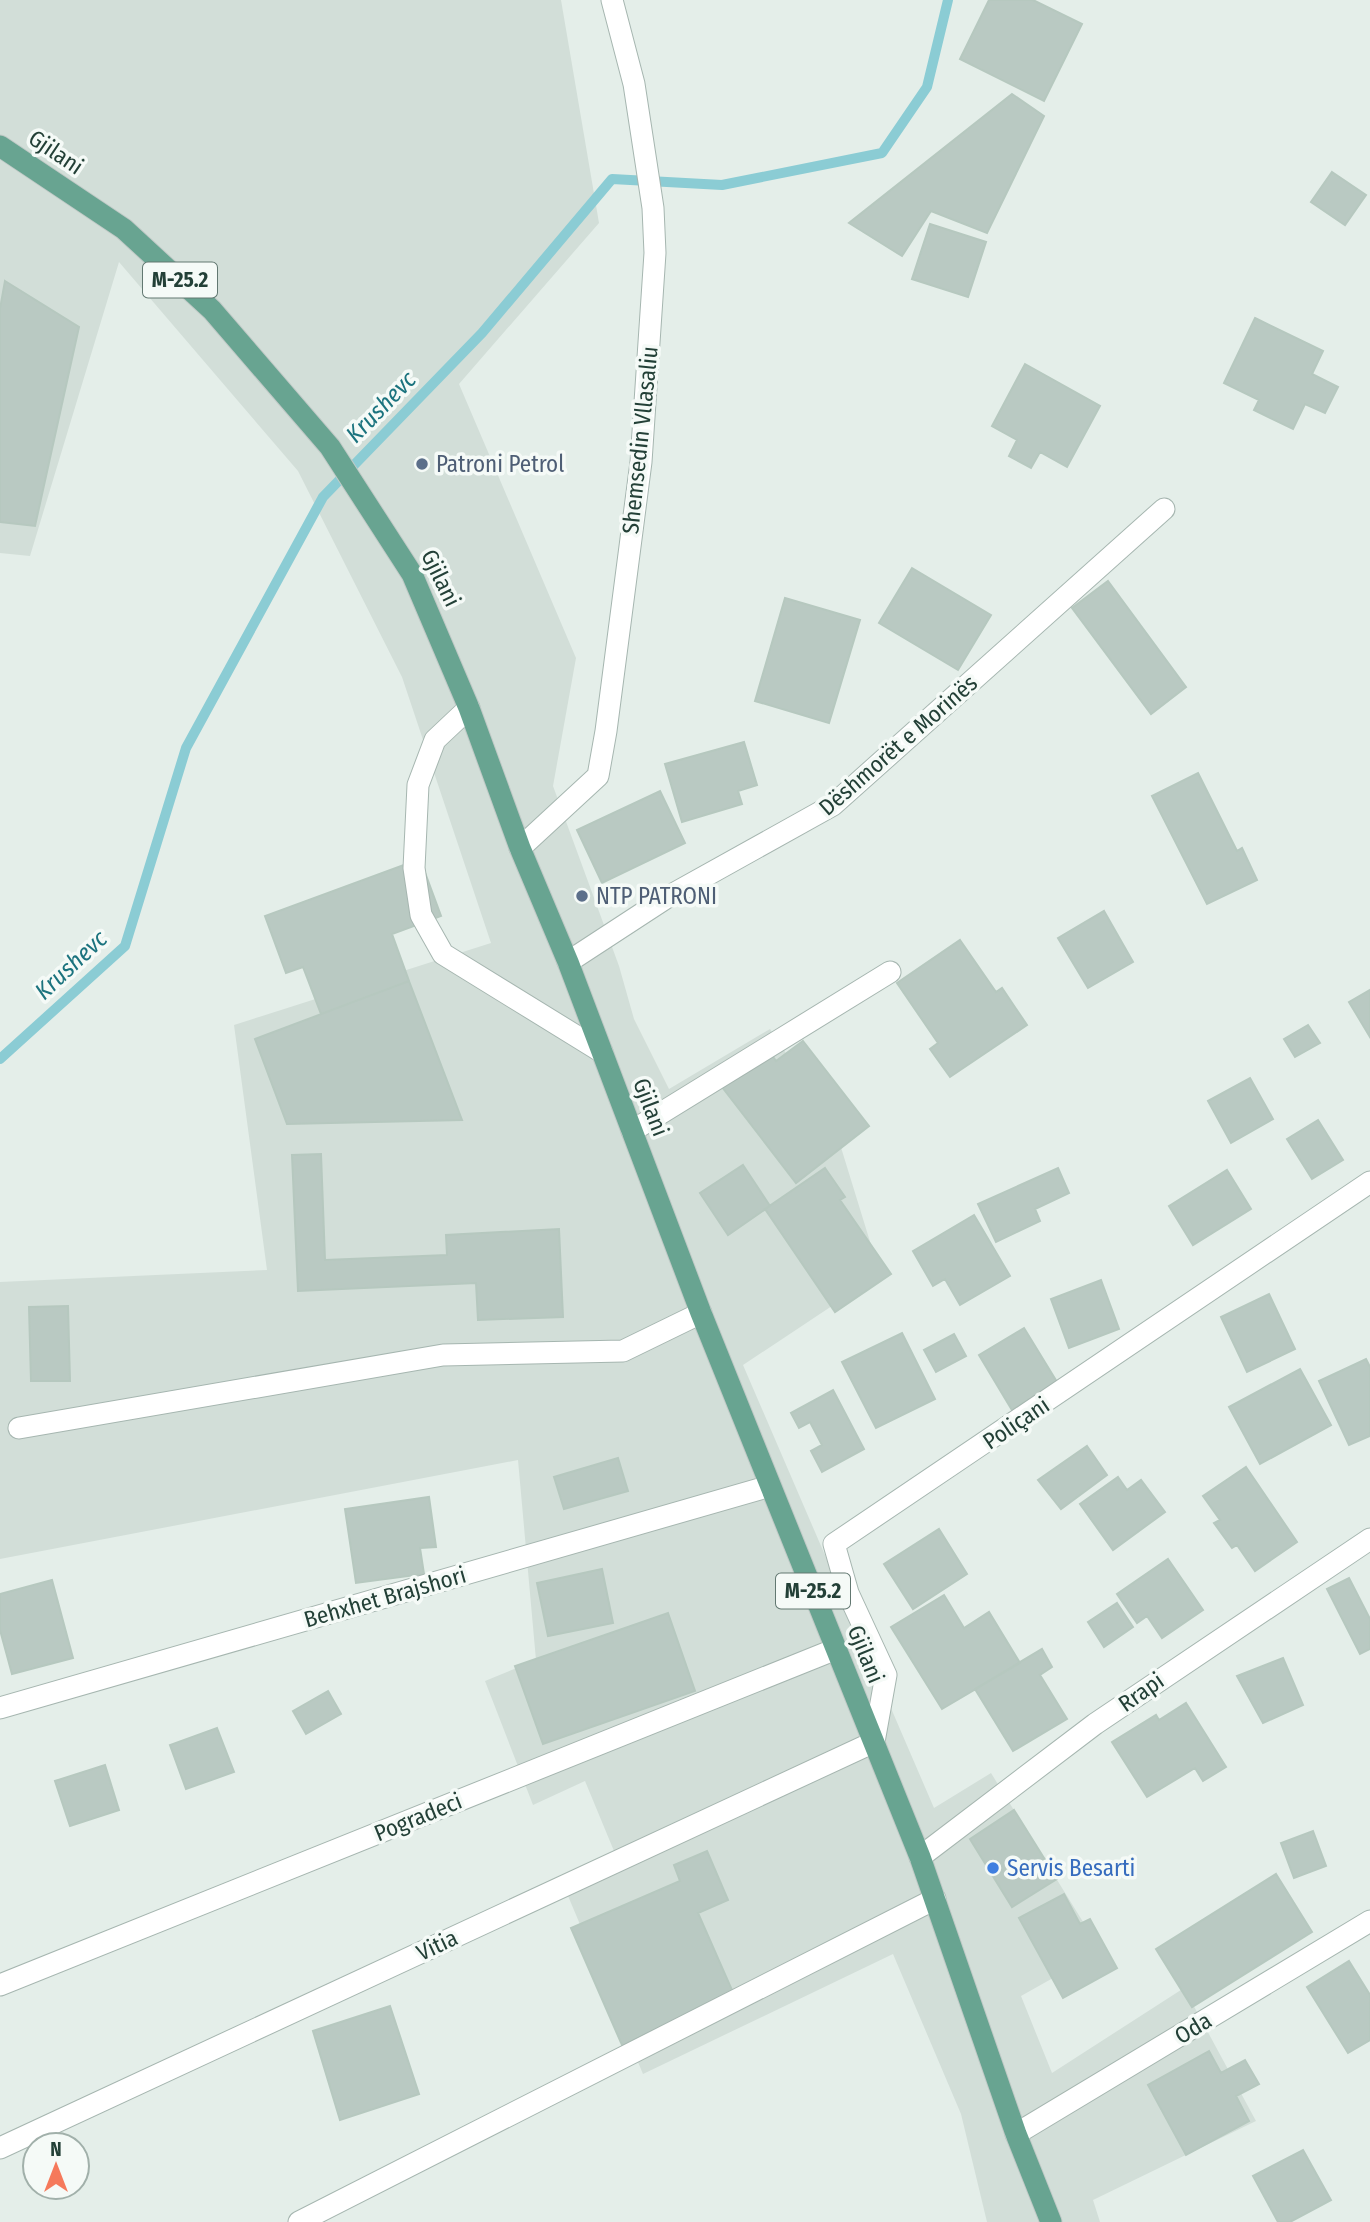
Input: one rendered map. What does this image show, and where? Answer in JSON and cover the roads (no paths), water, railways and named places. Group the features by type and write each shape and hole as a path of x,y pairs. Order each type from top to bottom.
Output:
{"main road":[{"name":"Gjilani","path":"0,146 124,229 212,310 330,447 385,528 412,574 469,708 520,848 568,962 701,1313 920,1857 1016,2134 1051,2222"}],"street":[{"name":"Shemsedin Vllasaliu","path":"520,848 598,776 640,462 655,253 653,208 648,159 634,84 612,0"},
{"name":"Dëshmorët e Morinës","path":"568,962 666,898 833,805 1164,509"},
{"path":"469,708 435,740 418,785 414,868 421,915 443,954 602,1052"},
{"path":"632,1131 890,972"},
{"name":"Poliçani","path":"874,1742 886,1675 848,1593 834,1544 1370,1182"},
{"path":"19,1428 443,1355 623,1351 701,1313"},
{"name":"Behxhet Brajshori","path":"0,1708 770,1486"},
{"name":"Rrapi","path":"920,1857 1095,1724 1370,1539"},
{"name":"Pogradeci","path":"0,1984 836,1649"},
{"name":"Vitia","path":"0,2148 874,1742"},
{"path":"299,2222 935,1899"},
{"name":"Oda","path":"1016,2134 1370,1921"}],"waterway":[{"name":"Krushevc","path":"0,1059 125,946 186,748 323,497 482,333 612,179 722,185 882,153 927,87 948,0"}],"place":[{"name":"Patroni Petrol","path":"422,464"},
{"name":"NTP PATRONI","path":"582,896"},
{"name":"Servis Besarti","path":"993,1868"}]}
